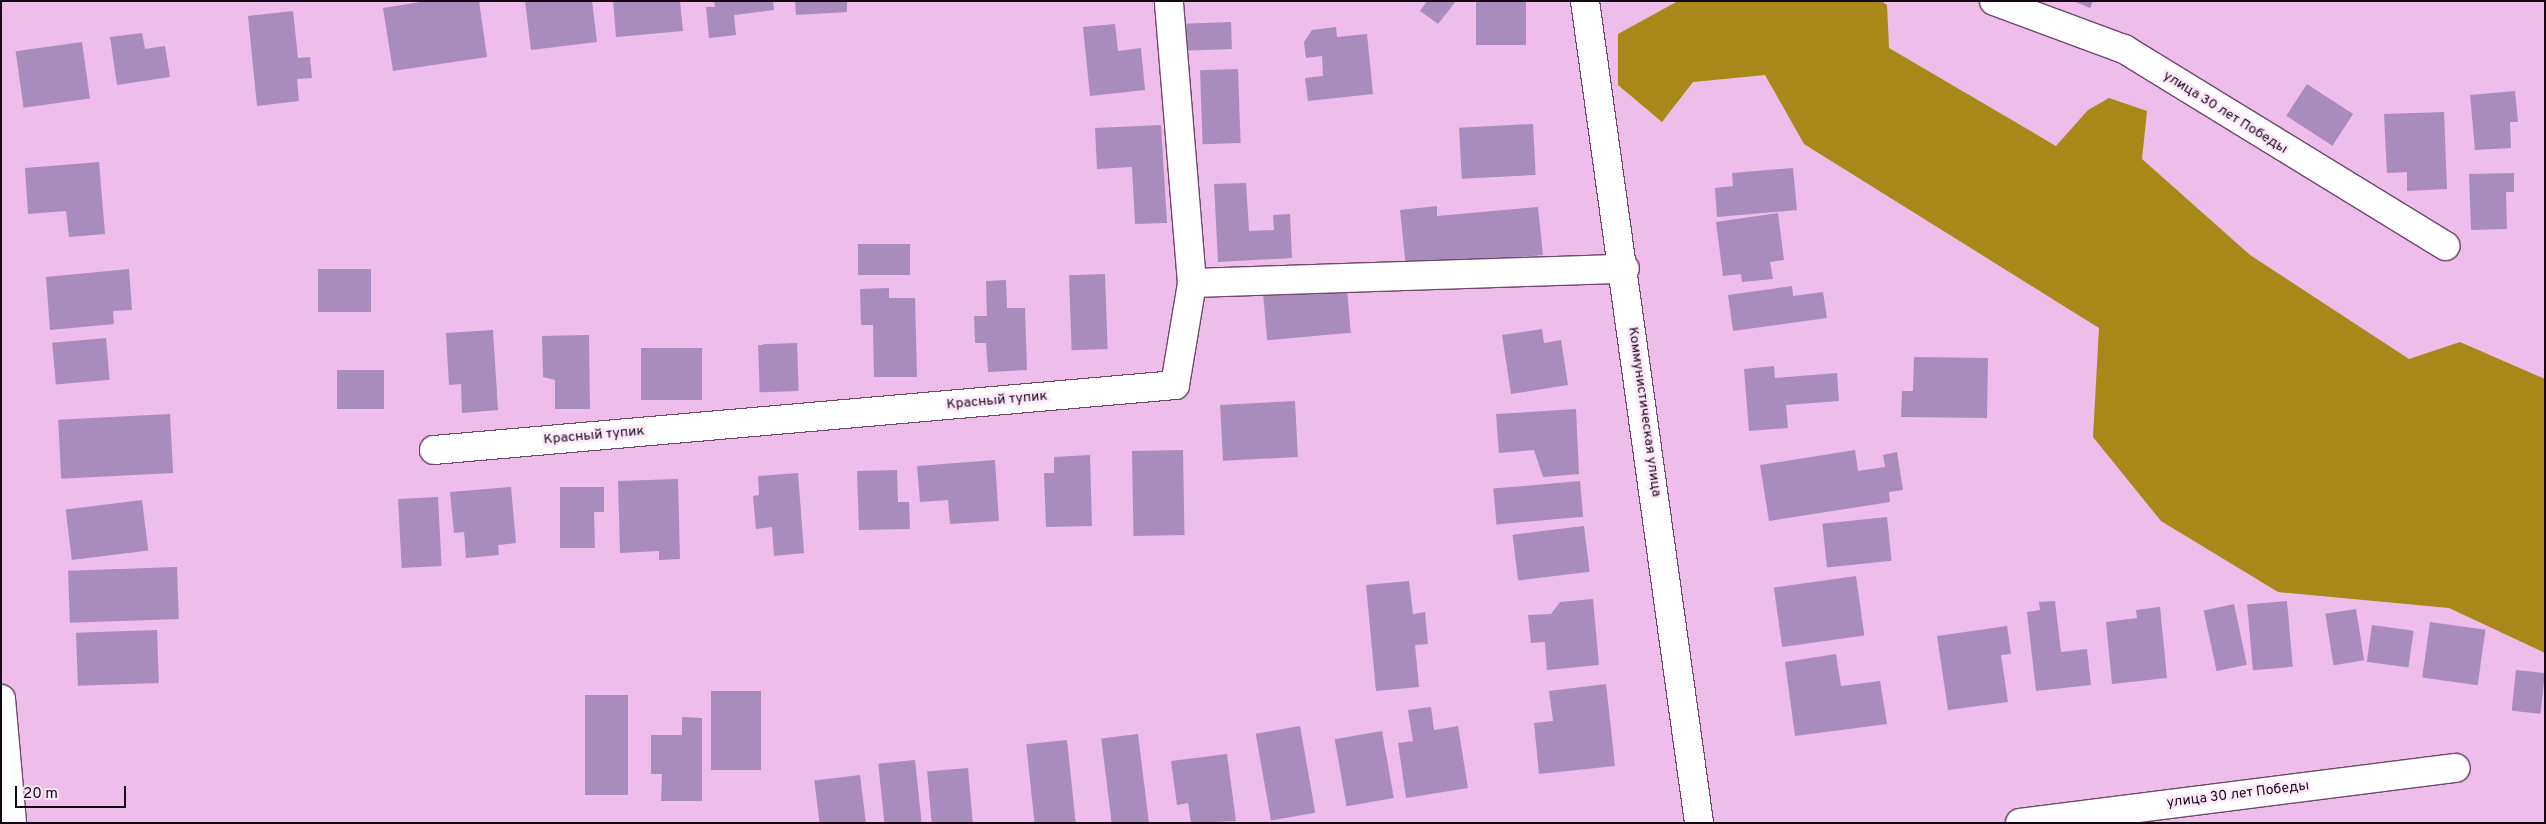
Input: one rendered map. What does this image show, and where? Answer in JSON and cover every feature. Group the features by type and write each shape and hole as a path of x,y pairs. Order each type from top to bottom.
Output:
{"street":[{"name":"Красный тупик","path":"434,450 1175,385 1192,283 1169,1"},
{"name":"Коммунистическая улица","path":"1585,1 1625,269 1699,823"},
{"name":"улица 30 лет Победы","path":"1994,1 2124,49 2446,246"},
{"path":"1192,283 1625,269"},
{"path":"1,699 12,823"},
{"name":"улица 30 лет Победы","path":"2020,823 2456,768"}],"shaded area":[{"path":"1678,1 1881,1 1887,5 1889,48 2056,146 2088,110 2109,98 2147,111 2142,159 2250,255 2409,359 2460,342 2545,379 2545,653 2449,608 2278,592 2161,521 2093,437 2099,328 1804,144 1765,75 1693,82 1662,122 1618,85 1618,34"}],"building":[{"path":"427,1 479,1 487,57 393,71 383,8"},
{"path":"525,1 592,1 597,42 531,50"},
{"path":"613,1 680,1 683,31 616,37"},
{"path":"714,1 773,1 774,10 734,15 736,35 709,38 706,7 715,7"},
{"path":"795,1 847,1 847,12 796,15"},
{"path":"1427,1 1456,1 1438,24 1420,11"},
{"path":"1476,1 1526,1 1526,45 1476,45"},
{"path":"2073,1 2093,1 2090,8"},
{"path":"293,11 298,58 310,57 312,78 297,79 299,101 257,106 248,16"},
{"path":"1231,22 1232,49 1184,51 1183,24"},
{"path":"1115,24 1118,51 1141,48 1145,90 1090,96 1083,27"},
{"path":"1336,27 1337,37 1367,34 1373,94 1308,101 1305,78 1323,76 1322,56 1306,58 1304,42 1312,30"},
{"path":"142,33 145,49 165,46 170,77 117,85 110,37"},
{"path":"82,42 90,98 24,108 16,51"},
{"path":"1238,69 1241,143 1203,144 1200,70"},
{"path":"2307,84 2353,114 2332,146 2286,116"},
{"path":"2515,91 2518,122 2510,122 2511,148 2475,150 2470,95"},
{"path":"2444,112 2447,189 2407,191 2407,172 2387,173 2384,114"},
{"path":"1533,124 1536,175 1462,179 1459,128"},
{"path":"1161,125 1167,223 1135,224 1132,167 1097,169 1095,128"},
{"path":"99,162 105,234 69,237 66,211 28,214 25,168"},
{"path":"1793,168 1797,210 1717,217 1715,188 1733,186 1732,173"},
{"path":"2514,173 2514,192 2506,192 2507,229 2471,230 2469,174"},
{"path":"1246,183 1249,231 1274,230 1273,215 1290,214 1292,258 1218,262 1214,184"},
{"path":"1437,206 1437,216 1538,207 1543,255 1406,268 1400,210"},
{"path":"1778,213 1784,260 1770,262 1773,279 1742,282 1741,274 1723,276 1716,222"},
{"path":"858,244 910,244 910,275 858,275"},
{"path":"129,269 132,310 113,311 114,324 50,330 46,277"},
{"path":"318,269 371,269 371,312 318,312"},
{"path":"1105,274 1108,349 1072,350 1069,275"},
{"path":"1006,280 1007,308 1025,308 1027,370 988,372 986,343 975,343 974,316 987,316 986,281"},
{"path":"1792,286 1793,296 1823,292 1827,318 1733,331 1728,295"},
{"path":"889,288 889,298 915,298 917,377 874,377 873,325 861,325 860,289"},
{"path":"1347,289 1351,333 1267,340 1263,296"},
{"path":"1542,329 1544,343 1561,340 1568,385 1511,394 1502,335"},
{"path":"493,330 498,410 462,413 461,384 449,385 446,333"},
{"path":"589,335 590,409 555,409 555,380 543,377 542,336"},
{"path":"106,338 110,380 56,385 52,343"},
{"path":"797,343 799,391 760,392 758,344"},
{"path":"641,348 702,348 702,400 641,400"},
{"path":"1914,357 1988,358 1987,418 1901,417 1902,391 1913,391"},
{"path":"1774,366 1775,378 1837,373 1839,401 1786,405 1788,428 1749,431 1744,369"},
{"path":"337,370 384,370 384,409 337,409"},
{"path":"1295,401 1298,457 1223,461 1220,405"},
{"path":"1576,409 1579,474 1543,477 1534,450 1499,453 1496,414"},
{"path":"170,414 173,473 61,479 58,420"},
{"path":"1183,450 1184,535 1133,536 1132,451"},
{"path":"1855,450 1858,471 1885,467 1883,455 1897,452 1903,490 1889,492 1890,502 1769,521 1760,465"},
{"path":"1090,455 1092,526 1046,527 1044,473 1054,473 1054,457"},
{"path":"995,460 999,521 950,524 948,500 920,502 917,466"},
{"path":"897,470 898,502 909,502 910,529 859,530 857,471"},
{"path":"798,473 804,553 774,556 772,527 756,529 753,496 759,495 758,476"},
{"path":"678,479 680,559 659,560 659,551 620,553 618,481"},
{"path":"1580,481 1583,517 1496,524 1493,489"},
{"path":"511,487 516,543 498,545 499,555 466,558 464,532 454,533 450,492"},
{"path":"560,487 604,487 604,512 594,512 595,548 560,548"},
{"path":"438,497 442,566 402,568 398,499"},
{"path":"142,500 148,551 72,560 66,509"},
{"path":"1887,517 1892,561 1827,568 1822,524"},
{"path":"1584,526 1590,572 1518,580 1513,535"},
{"path":"177,567 179,619 70,623 68,571"},
{"path":"1856,576 1864,635 1782,647 1774,588"},
{"path":"1409,581 1413,614 1425,612 1428,644 1415,645 1419,687 1376,691 1366,585"},
{"path":"1593,599 1599,665 1547,670 1545,642 1531,643 1528,615 1551,614 1560,602"},
{"path":"2055,601 2061,652 2087,649 2091,685 2036,691 2027,612 2040,610 2039,602"},
{"path":"2287,601 2293,667 2253,670 2247,604"},
{"path":"2234,604 2247,665 2217,671 2204,610"},
{"path":"2160,607 2167,678 2112,684 2106,622 2137,618 2136,610"},
{"path":"2356,609 2364,660 2334,665 2325,614"},
{"path":"2430,622 2485,630 2478,685 2422,677"},
{"path":"2372,625 2414,631 2408,667 2367,662"},
{"path":"2007,626 2011,654 2001,655 2008,702 1948,710 1937,636"},
{"path":"157,630 159,683 78,686 76,633"},
{"path":"1836,654 1841,686 1880,681 1887,724 1795,736 1785,662"},
{"path":"2516,670 2545,673 2541,714 2512,711"},
{"path":"1606,684 1615,766 1539,774 1534,723 1553,721 1549,691"},
{"path":"711,691 761,691 761,770 711,770"},
{"path":"585,695 628,695 628,795 585,795"},
{"path":"1431,707 1434,730 1458,726 1468,788 1406,798 1398,743 1413,741 1408,710"},
{"path":"682,717 702,718 702,801 661,801 662,774 651,774 651,735 682,735"},
{"path":"1300,726 1315,813 1271,820 1256,734"},
{"path":"1382,731 1394,798 1347,806 1335,739"},
{"path":"1138,734 1149,823 1112,823 1101,739"},
{"path":"1067,740 1076,823 1034,823 1026,744"},
{"path":"1227,754 1236,821 1191,823 1188,803 1177,805 1171,761"},
{"path":"915,760 922,823 884,823 878,764"},
{"path":"968,768 973,823 932,823 927,772"},
{"path":"860,775 866,823 820,823 814,781"}]}
